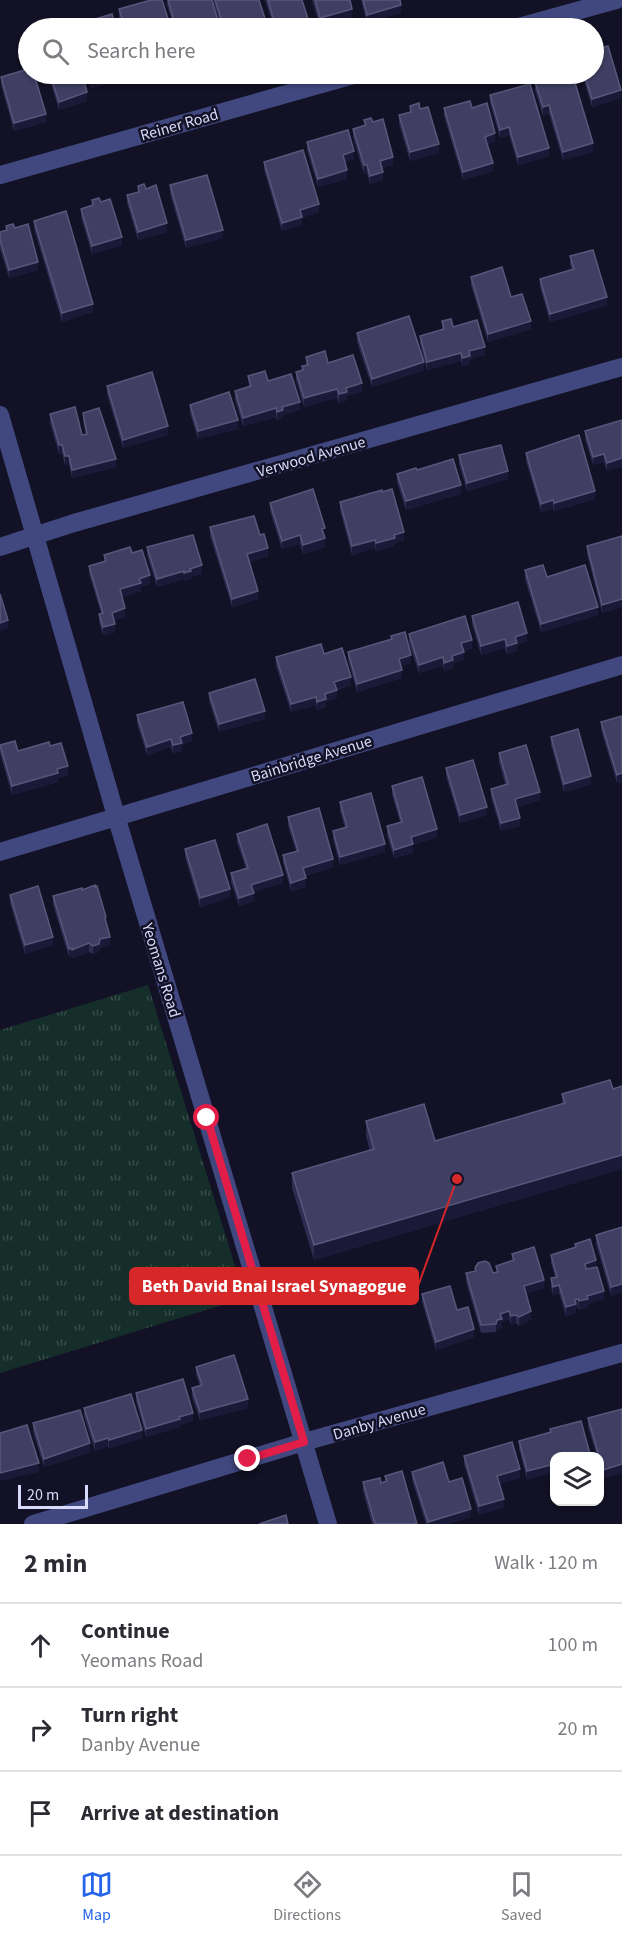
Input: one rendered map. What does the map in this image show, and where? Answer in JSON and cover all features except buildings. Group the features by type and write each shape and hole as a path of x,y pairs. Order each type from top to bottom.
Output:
{"street":[{"path":"551,18 616,0"},
{"name":"Reiner Road","path":"0,175 322,84"},
{"name":"Verwood Avenue","path":"0,547 622,367"},
{"name":"Yeomans Road","path":"0,415 116,816 328,1524"},
{"name":"Bainbridge Avenue","path":"0,852 622,665"},
{"name":"Danby Avenue","path":"33,1524 304,1442 622,1353"}],"green space":[{"path":"148,985 245,1298 0,1373 0,1030"}],"place":[{"name":"Beth David Bnai Israel Synagogue","path":"457,1179"}],"route":[{"path":"207,1118 304,1442 248,1459"}]}
